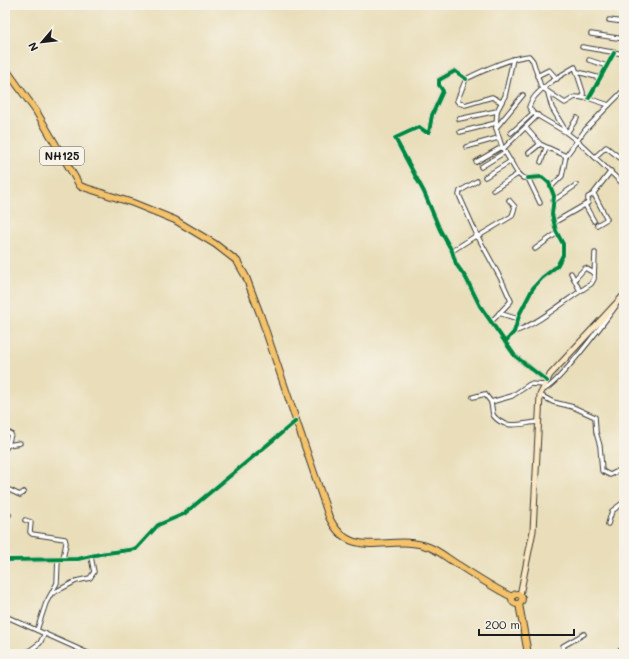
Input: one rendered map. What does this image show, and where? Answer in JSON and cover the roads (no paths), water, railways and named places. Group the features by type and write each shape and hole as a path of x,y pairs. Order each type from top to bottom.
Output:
{"highway":[{"name":"NH125","path":"5,68 32,106 80,186 133,202 175,220 215,244 237,261 249,285 328,517 340,536 363,544 393,542 424,545 439,552 473,575 512,597 513,602 519,604"},
{"path":"512,597 516,594 520,595 522,600 519,604 528,654"}],"main road":[{"path":"520,595 533,531 538,422 544,388 550,375 624,295"}],"street":[{"path":"612,5 624,7"},
{"path":"591,34 623,38 624,23 609,20"},
{"path":"582,47 624,54"},
{"path":"589,98 614,53"},
{"path":"501,102 492,97 465,105 459,103 457,100 466,79 512,59 529,56 533,61 537,76 543,89 564,103 575,97 589,98 609,105"},
{"path":"505,342 514,332 518,319 533,288 542,278 554,270 561,261 563,244 557,233 552,214 553,201 549,182 542,177 523,178 518,174 498,138 496,126 497,110 505,96 512,59"},
{"path":"589,60 607,66"},
{"path":"583,98 578,72 575,67 543,89 530,102 529,107 534,113 567,133 577,141 611,171 624,185"},
{"path":"537,76 549,70 556,79"},
{"path":"466,79 455,71 439,80 439,85 443,92 432,115 429,132 426,132 419,127 395,138 452,251 456,264 466,278 480,306 491,322 515,356 544,388 553,402 573,407 593,415 596,420 596,432 600,443 602,471 610,475 624,468"},
{"path":"578,72 600,78"},
{"path":"551,187 562,176 566,156 577,141 624,90"},
{"path":"548,93 552,108 567,133"},
{"path":"460,132 496,126 523,95"},
{"path":"459,119 497,110"},
{"path":"511,133 534,113"},
{"path":"480,167 503,149 538,115"},
{"path":"567,133 577,118"},
{"path":"526,128 540,144 566,156"},
{"path":"466,147 498,138"},
{"path":"529,153 540,144"},
{"path":"594,157 606,146 624,161"},
{"path":"541,162 546,148"},
{"path":"476,162 503,149"},
{"path":"485,177 511,161"},
{"path":"555,222 589,202 588,196 593,194 611,171"},
{"path":"493,190 518,174"},
{"path":"528,178 540,203"},
{"path":"477,181 460,191 458,195 477,236 511,299 491,322"},
{"path":"553,201 576,185"},
{"path":"593,194 607,219 597,225"},
{"path":"452,251 512,216 515,207 509,200"},
{"path":"585,205 594,221"},
{"path":"535,249 557,233"},
{"path":"514,332 531,326 592,283 595,253"},
{"path":"575,279 586,268 594,274"},
{"path":"571,273 580,291"},
{"path":"490,402 512,396 530,384 548,388 571,363 624,298"},
{"path":"499,313 518,319"},
{"path":"473,397 485,394 490,402 493,415 506,425 511,426 538,422"},
{"path":"5,560 58,560 136,549 158,525 187,513 296,421"},
{"path":"5,431 10,434 8,445 5,449"},
{"path":"8,445 20,443"},
{"path":"5,488 20,495 24,492"},
{"path":"608,524 612,511 624,502"},
{"path":"25,520 31,522 30,532 32,534 65,539 66,543 63,559"},
{"path":"52,593 76,581 90,578 94,572 91,556"},
{"path":"37,630 46,602 57,583 58,560"},
{"path":"5,616 90,654"},
{"path":"29,651 40,643 45,633"},
{"path":"565,654 563,646 584,634"},
{"path":"614,654 624,648"}]}
